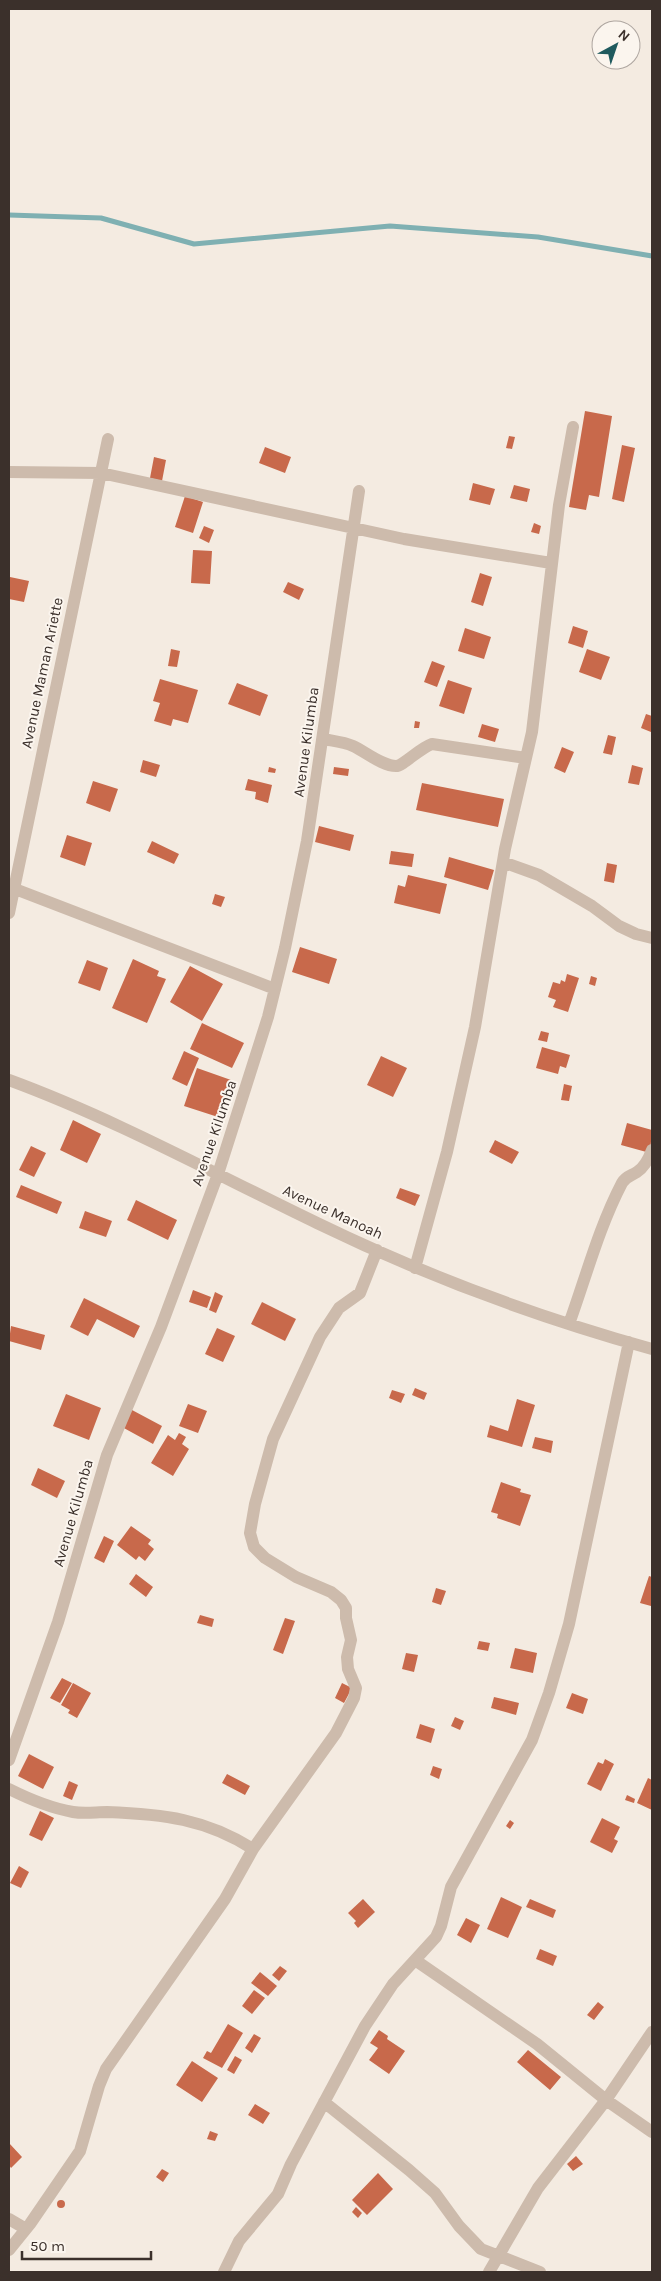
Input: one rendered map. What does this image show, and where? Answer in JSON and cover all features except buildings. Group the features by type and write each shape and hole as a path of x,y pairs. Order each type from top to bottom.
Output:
{"street":[{"path":"415,1268 447,1152 475,1027 503,862 526,758 540,673 559,505 573,427"},
{"name":"Avenue Maman Ariette","path":"9,914 108,439"},
{"path":"9,472 101,473 404,539 551,563"},
{"name":"Avenue Kilumba","path":"9,1760 58,1622 107,1455 161,1327 218,1174 249,1082 275,989 305,851 359,491"},
{"path":"323,739 352,745 386,763 396,766 404,763 423,747 432,744 526,758"},
{"path":"503,862 540,875 592,906 619,926 636,934 652,938"},
{"path":"15,889 275,989"},
{"name":"Avenue Manoah","path":"9,1080 88,1111 318,1224 415,1268 482,1294 652,1349"},
{"path":"570,1324 604,1224 622,1182 628,1176 639,1171 648,1161 652,1150"},
{"path":"9,2250 26,2229 80,2151 99,2086 106,2069 225,1899 253,1849 336,1733 349,1709 356,1688 348,1669 347,1657 351,1640 346,1608 331,1592 296,1577 265,1558 254,1547 250,1533 255,1504 273,1439 320,1337 339,1308 360,1293 377,1250"},
{"path":"224,2272 239,2241 278,2194 291,2164 365,2026 393,1984 436,1937 441,1926 451,1886 528,1747 549,1693 569,1624 629,1342"},
{"path":"9,1789 45,1805 73,1812 187,1819 214,1828 253,1849"},
{"path":"416,1960 537,2044 606,2100 652,2132"},
{"path":"489,2272 538,2188 606,2100 652,2032"},
{"path":"324,2102 435,2193 459,2226 480,2248 540,2272"},
{"path":"9,2219 26,2229"}],"waterway":[{"path":"9,215 101,218 194,244 390,226 538,237 652,256"}]}
